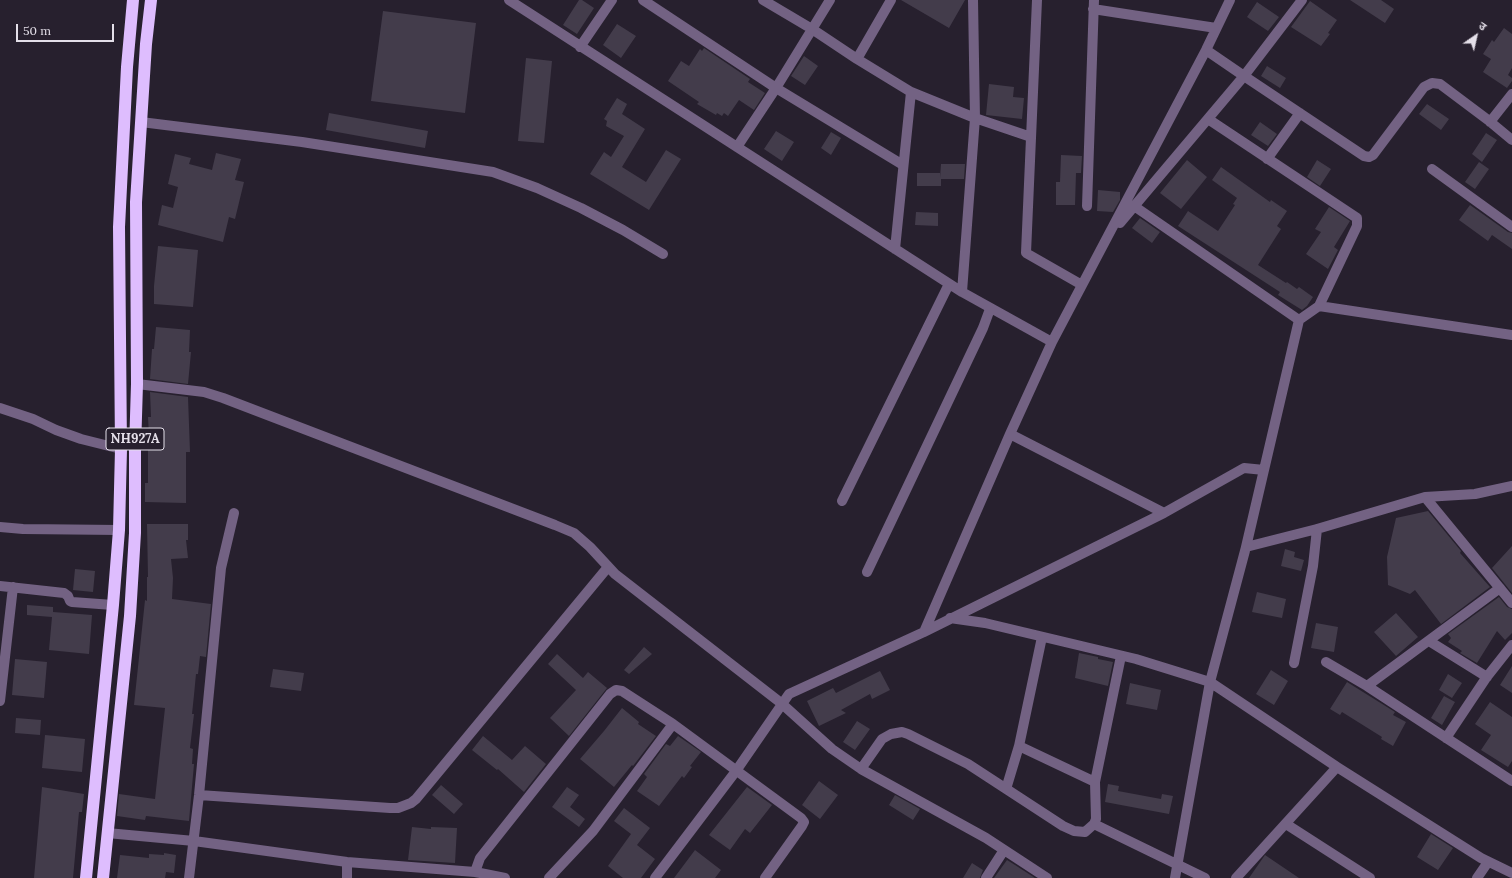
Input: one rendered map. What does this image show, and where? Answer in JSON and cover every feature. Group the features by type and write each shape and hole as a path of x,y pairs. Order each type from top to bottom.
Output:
{"highway":[{"name":"NH927A","path":"86,878 113,605 118,530 121,470 119,227 127,67 133,0"},
{"name":"NH927A","path":"102,878 130,616 135,533 137,384 136,202 146,44 151,0"},
{"path":"121,426 136,426"},
{"path":"121,470 135,470"}],"street":[{"path":"509,0 949,284 990,309 1052,342"},
{"path":"580,47 612,0"},
{"path":"643,0 776,88 903,165"},
{"path":"763,0 812,29 911,92 975,118 1031,137"},
{"path":"737,147 776,88 830,0"},
{"path":"857,59 891,0"},
{"path":"962,292 975,118 973,0"},
{"path":"1037,0 1026,253 1082,285"},
{"path":"924,632 1010,434 1052,342 1206,50 1230,0"},
{"path":"1107,238 1244,76 1299,1"},
{"path":"1086,206 1093,4 1216,28"},
{"path":"1206,50 1364,156 1369,157 1378,150 1424,87 1432,83 1440,84 1512,140"},
{"path":"895,249 911,92"},
{"path":"1490,122 1512,94"},
{"path":"1267,159 1300,113"},
{"path":"1175,878 1210,682 1246,547 1299,320 1318,306 1357,226 1357,218 1208,119"},
{"path":"141,122 302,142 493,172 537,188 581,208 623,230 663,254"},
{"path":"1432,169 1512,227"},
{"path":"1134,206 1299,320"},
{"path":"842,501 949,284"},
{"path":"1318,306 1512,335"},
{"path":"867,572 983,328 990,309"},
{"path":"137,384 204,392 223,398 555,525 574,534 590,547 608,567 782,703 832,749 861,769 986,838 1047,878"},
{"path":"0,408 33,419 56,430 81,439 121,449"},
{"path":"1010,434 1164,513"},
{"path":"656,878 736,771 789,694 924,632 1164,513 1244,468 1264,470"},
{"path":"1246,547 1425,497 1475,494 1512,486"},
{"path":"1425,497 1512,603"},
{"path":"189,878 222,568 234,513"},
{"path":"0,527 23,529 118,530"},
{"path":"1294,663 1313,566 1317,528"},
{"path":"199,795 390,808 398,808 411,803 416,799 608,567"},
{"path":"0,586 64,593 68,596 70,602 113,605"},
{"path":"0,701 13,588"},
{"path":"1367,686 1500,588"},
{"path":"950,618 985,623 1122,656 1210,682 1337,767 1488,862 1512,874"},
{"path":"1006,789 1019,746 1042,637"},
{"path":"1429,641 1487,677"},
{"path":"1446,738 1487,677 1512,645"},
{"path":"861,769 882,739 891,734 902,732 968,764 1063,826 1074,831 1085,832 1094,824 1095,782 1122,656"},
{"path":"1326,662 1367,686 1511,779"},
{"path":"475,872 480,858 616,690 622,691 673,724 797,814 804,822 765,878"},
{"path":"549,878 593,831 673,724"},
{"path":"1019,746 1095,782"},
{"path":"1236,878 1337,767"},
{"path":"1094,824 1205,878"},
{"path":"1286,824 1370,878"},
{"path":"107,833 194,841 347,862 475,872 505,878"},
{"path":"986,878 1004,850"},
{"path":"347,862 347,878"},
{"path":"1477,878 1488,862"}],"building":[{"path":"579,0 582,0 594,8 577,34 563,25"},
{"path":"901,0 965,0 949,28"},
{"path":"1350,0 1381,0 1394,9 1385,23"},
{"path":"1310,1 1337,20 1328,33 1330,34 1321,46 1291,27"},
{"path":"1257,2 1279,17 1268,31 1247,17"},
{"path":"383,11 476,23 465,113 371,101"},
{"path":"617,24 636,36 621,58 603,45"},
{"path":"1504,28 1512,34 1512,68 1508,75 1512,78 1512,81 1507,88 1483,72 1491,59 1483,54 1492,40 1494,42"},
{"path":"704,48 750,79 748,82 765,93 754,110 739,100 728,116 724,113 722,116 717,113 716,115 697,104 699,102 668,81 681,61 689,66 700,49 702,51"},
{"path":"804,56 818,66 805,85 791,76"},
{"path":"526,58 552,61 544,143 518,141"},
{"path":"1267,66 1286,78 1280,88 1261,76"},
{"path":"989,84 1014,87 1013,97 1024,98 1022,119 986,115"},
{"path":"617,98 627,104 622,114 645,129 622,167 646,182 666,150 681,159 649,210 590,174 604,152 611,157 624,136 606,126 607,121 604,119"},
{"path":"1427,104 1449,119 1441,130 1419,114"},
{"path":"329,113 428,131 425,148 326,130"},
{"path":"1260,122 1277,134 1268,146 1251,135"},
{"path":"776,131 794,142 782,161 764,149"},
{"path":"831,132 841,138 831,155 821,148"},
{"path":"1486,133 1497,140 1482,162 1472,154"},
{"path":"216,153 241,159 235,180 244,182 235,219 229,217 223,242 158,225 162,205 173,208 178,187 168,184 175,154 191,158 189,164 212,170"},
{"path":"1061,155 1082,156 1081,173 1076,173 1075,205 1056,205 1056,182 1060,182"},
{"path":"1187,160 1207,177 1181,209 1160,193"},
{"path":"1317,160 1331,169 1320,186 1307,177"},
{"path":"1479,162 1489,169 1475,189 1465,182"},
{"path":"941,164 965,164 964,179 941,179 941,186 917,186 917,173 940,173 940,178"},
{"path":"1221,167 1270,202 1271,200 1287,211 1277,226 1281,229 1258,265 1297,289 1299,287 1313,297 1307,306 1302,310 1278,295 1280,292 1178,226 1188,211 1218,231 1235,205 1233,204 1237,198 1212,180"},
{"path":"1098,190 1120,192 1120,200 1113,212 1097,211"},
{"path":"1470,205 1508,232 1512,233 1512,249 1492,235 1488,241 1459,220"},
{"path":"1329,207 1350,221 1334,247 1338,250 1328,269 1306,254 1321,232 1315,229"},
{"path":"916,212 938,213 938,226 915,225"},
{"path":"1140,218 1160,232 1152,243 1132,228"},
{"path":"158,246 198,250 193,307 154,304 154,286"},
{"path":"156,327 190,330 189,352 191,352 188,384 150,379 152,349 154,349"},
{"path":"150,392 188,397 190,452 186,452 186,503 145,502 145,483 148,483 148,417 151,417"},
{"path":"1428,511 1461,551 1460,553 1490,587 1441,624 1415,590 1410,594 1388,585 1387,557 1396,518"},
{"path":"147,524 188,524 188,540 186,540 188,558 171,559 173,578 172,599 211,604 206,657 200,656 198,674 196,674 192,714 194,714 190,748 193,749 192,764 194,764 189,821 146,816 145,820 117,816 119,794 155,799 165,708 134,705 145,600 147,601"},
{"path":"1512,546 1512,593 1492,568"},
{"path":"1285,549 1295,552 1294,557 1304,560 1301,571 1281,566"},
{"path":"75,569 95,571 93,592 73,590"},
{"path":"1257,592 1286,599 1282,618 1252,612"},
{"path":"1499,597 1507,607 1512,609 1512,633 1505,640 1497,631 1477,663 1460,653 1462,651 1448,642 1451,638 1448,634"},
{"path":"27,605 53,607 53,612 92,615 89,654 49,650 52,617 27,615"},
{"path":"1396,613 1418,637 1396,656 1374,632"},
{"path":"1316,623 1338,627 1334,652 1311,648"},
{"path":"644,647 652,654 629,674 624,670"},
{"path":"1079,653 1113,662 1108,686 1075,678"},
{"path":"557,654 583,678 588,672 607,688 569,736 550,718 576,690 548,664"},
{"path":"15,659 47,662 44,698 12,695"},
{"path":"1512,666 1512,693 1500,685"},
{"path":"273,669 304,673 301,691 270,687"},
{"path":"1271,670 1288,681 1274,705 1256,694"},
{"path":"880,671 890,690 872,699 870,694 841,710 846,713 819,726 807,701 833,688 836,693"},
{"path":"1448,674 1462,683 1452,698 1439,690"},
{"path":"1347,682 1395,712 1393,715 1406,722 1393,746 1381,739 1382,737 1342,712 1340,715 1330,709"},
{"path":"1130,683 1161,690 1157,710 1126,704"},
{"path":"1444,696 1455,702 1442,725 1431,718"},
{"path":"1490,702 1512,717 1512,761 1508,767 1481,750 1491,735 1475,724"},
{"path":"622,708 639,722 638,724 656,736 633,766 632,765 614,787 580,759"},
{"path":"16,718 41,720 40,735 15,733"},
{"path":"857,721 870,729 855,750 843,742"},
{"path":"45,735 85,739 82,772 42,768"},
{"path":"483,736 512,760 525,746 546,764 524,792 498,769 497,770 472,750"},
{"path":"678,736 701,752 690,766 692,767 684,778 682,776 659,806 637,791 647,777 644,774 666,744 670,746"},
{"path":"819,781 838,795 820,819 802,805"},
{"path":"1108,784 1119,786 1118,791 1161,799 1162,794 1173,796 1169,814 1105,802"},
{"path":"441,785 463,804 454,814 432,795"},
{"path":"42,787 84,794 82,812 79,812 73,878 34,878"},
{"path":"567,787 579,795 570,807 585,819 579,827 552,807"},
{"path":"747,787 772,805 750,833 745,829 730,850 709,835"},
{"path":"895,795 920,809 913,820 889,805"},
{"path":"624,808 650,828 637,845 655,859 641,878 623,878 608,866 631,834 614,821"},
{"path":"412,827 431,829 431,827 457,828 455,863 408,860"},
{"path":"1431,834 1453,848 1438,870 1417,857"},
{"path":"695,850 721,870 715,878 674,878"},
{"path":"164,853 176,855 174,873 166,872 165,878 117,878 120,855 149,858 149,854 164,855"},
{"path":"1265,855 1299,878 1249,878"},
{"path":"1007,860 1015,865 1035,878 994,878"},
{"path":"972,863 983,870 980,878 963,878"}]}
